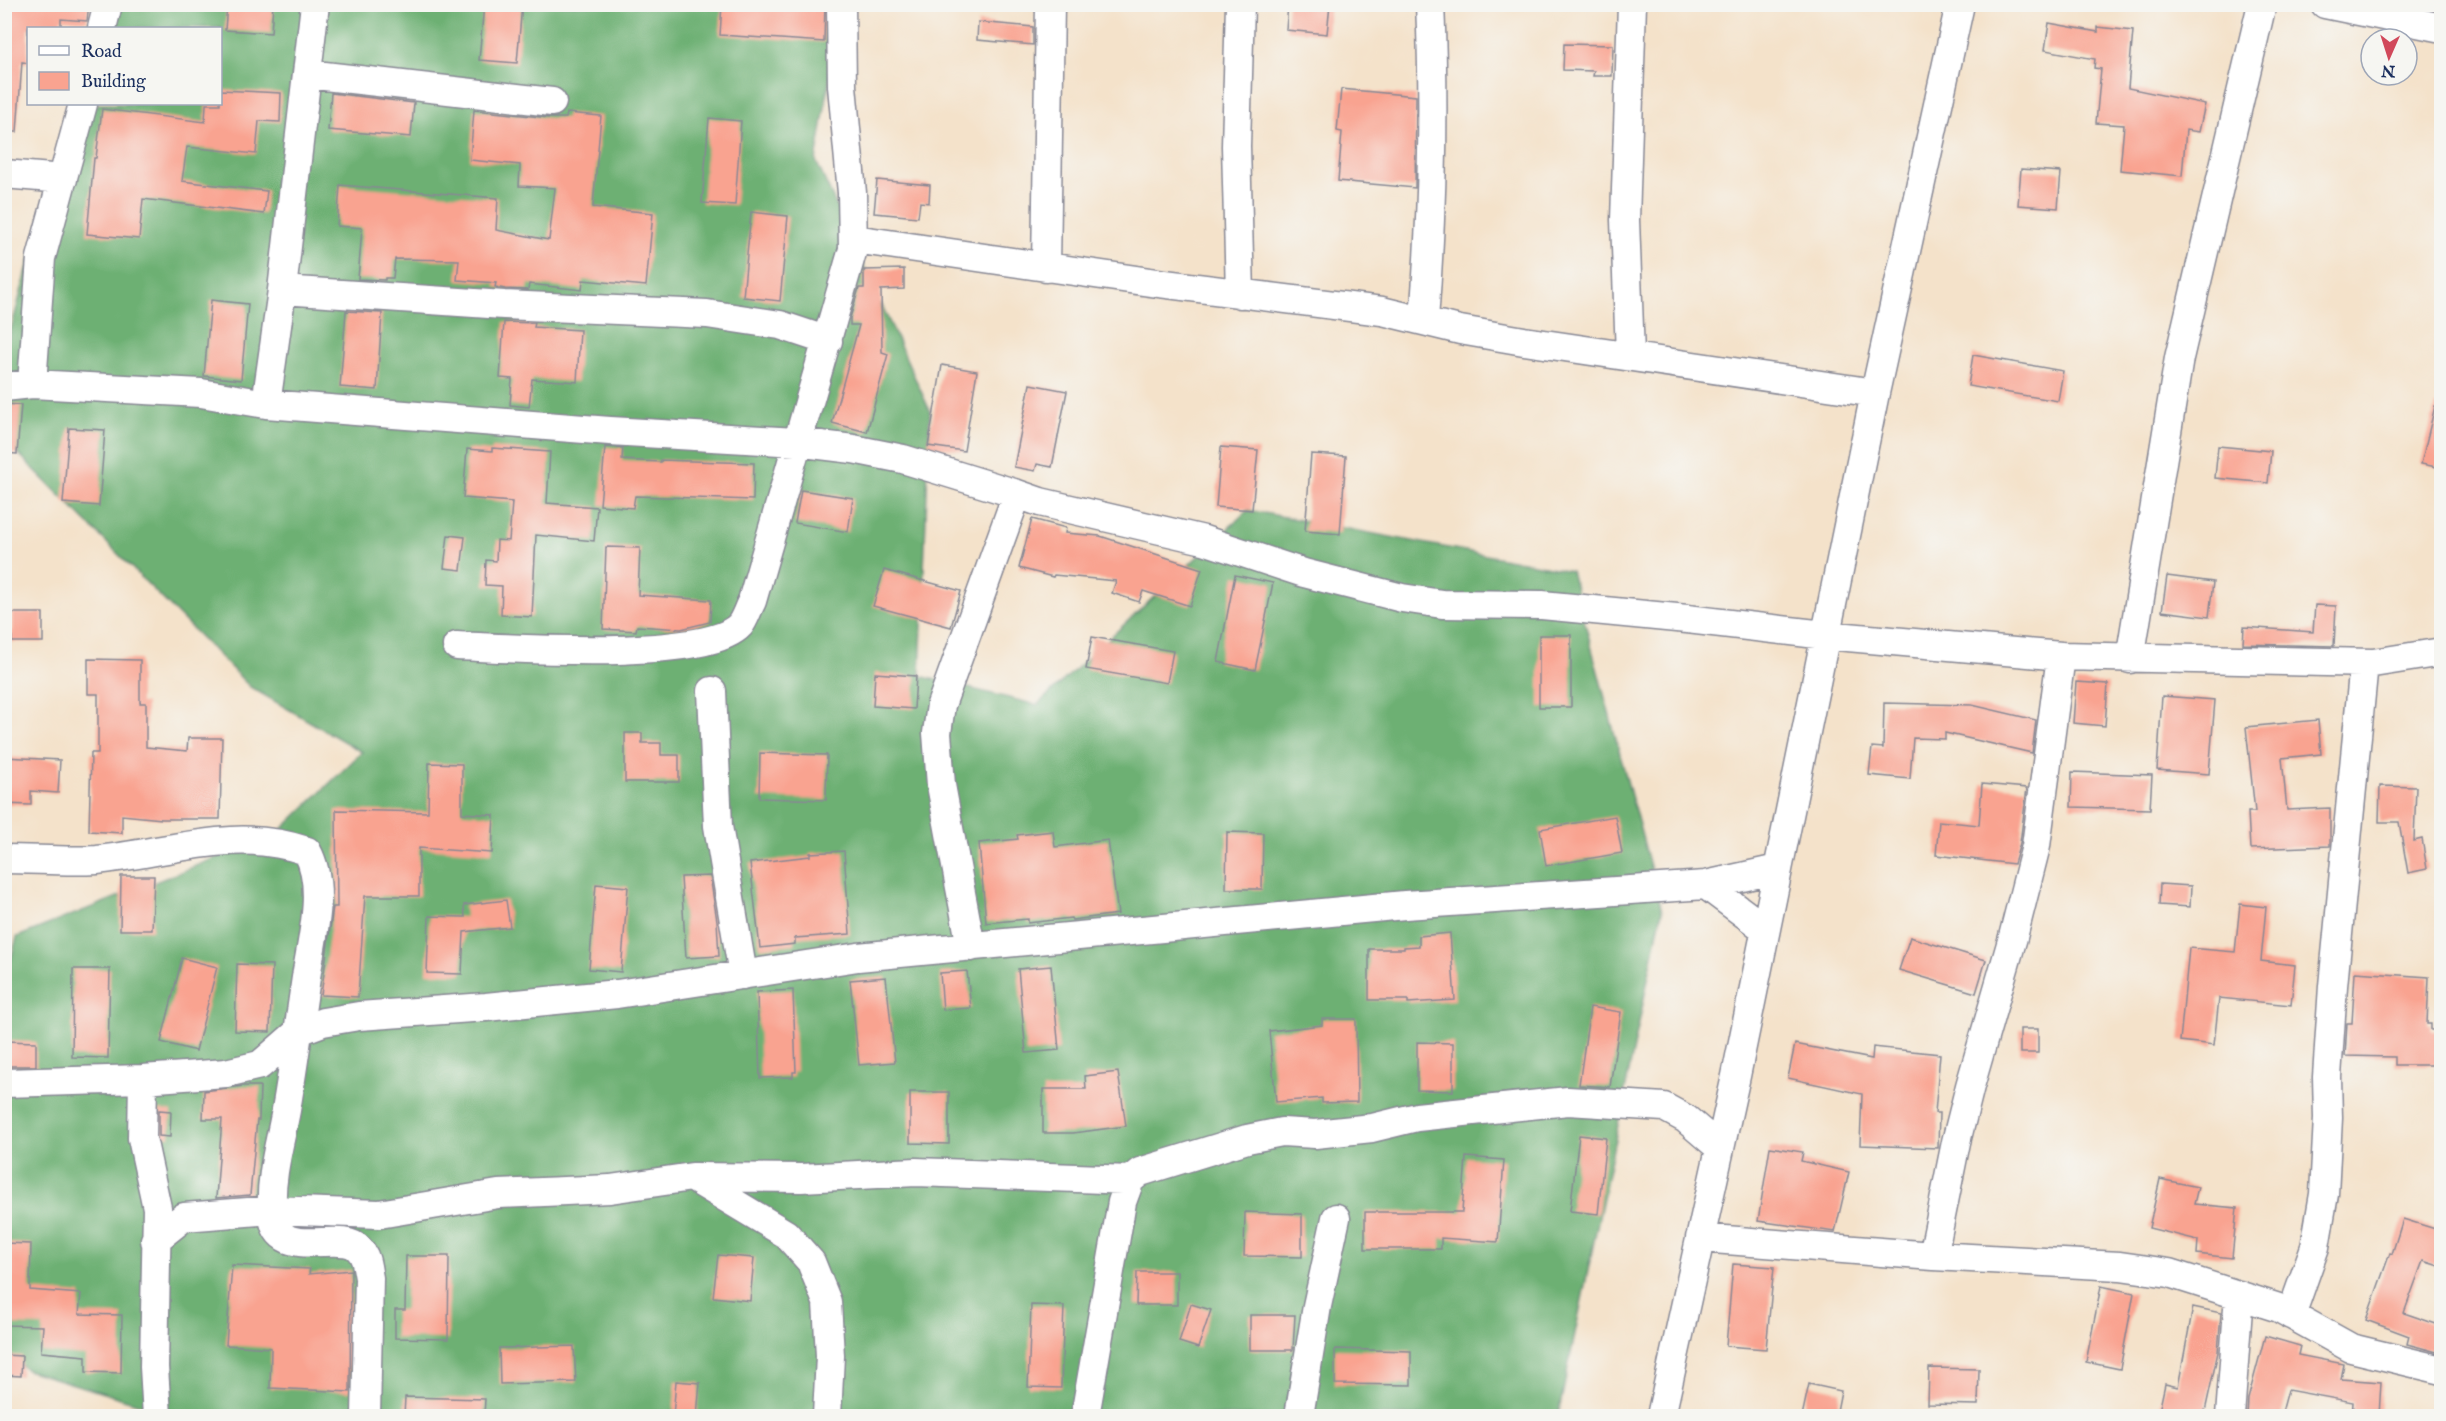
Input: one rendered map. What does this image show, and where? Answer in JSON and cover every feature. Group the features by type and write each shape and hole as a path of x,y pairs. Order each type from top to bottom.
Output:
{"street":[{"path":"102,27 108,4"},
{"path":"266,404 282,290 315,4"},
{"path":"457,646 579,650 673,647 708,642 741,625 752,601 796,442 854,249 852,193 842,86 841,4"},
{"path":"1046,268 1050,4"},
{"path":"1239,4 1236,146 1240,294"},
{"path":"1424,320 1432,223 1433,60 1430,4"},
{"path":"1630,355 1625,220 1632,4"},
{"path":"1661,1416 1720,1148 1875,393 1960,4"},
{"path":"2130,659 2179,358 2262,4"},
{"path":"2325,4 2442,28"},
{"path":"307,74 552,102"},
{"path":"83,105 41,258 18,386 201,393 266,404 610,431 796,442 853,449 903,459 1040,502 1204,540 1304,573 1402,598 1442,604 1542,605 1825,635 2061,656 2364,663 2442,652"},
{"path":"4,174 63,179"},
{"path":"854,238 1046,268 1382,311 1460,330 1524,341 1875,393"},
{"path":"282,290 504,305 707,314 780,325 828,341"},
{"path":"971,947 941,785 937,733 941,705 1017,494"},
{"path":"1933,1256 1964,1108 2019,917 2036,846 2061,656"},
{"path":"2291,1314 2315,1247 2324,1194 2328,1119 2327,1077 2333,986 2364,663"},
{"path":"712,691 718,826 743,975"},
{"path":"4,859 96,860 197,842 238,840 289,844 307,851 314,864 315,932 274,1170 272,1210 275,1225 283,1236 296,1242 349,1243 358,1247 366,1259 369,1278 366,1416"},
{"path":"4,1083 143,1079 226,1073 260,1065 299,1031 323,1022 359,1016 486,1007 617,994 858,957 1405,905 1706,885 1778,868"},
{"path":"1706,885 1765,929"},
{"path":"143,1079 142,1138 157,1208 154,1367 157,1416"},
{"path":"1085,1416 1122,1202 1130,1180 1140,1172 1247,1139 1282,1132 1315,1134 1372,1128 1417,1117 1568,1101 1664,1107 1686,1119 1720,1148"},
{"path":"155,1239 184,1217 272,1210 379,1214 498,1194 610,1189 692,1177 801,1179 916,1172 1130,1180"},
{"path":"692,1177 786,1234 811,1262 827,1302 830,1356 827,1416"},
{"path":"1299,1416 1304,1398 1317,1306 1336,1218"},
{"path":"1700,1238 2130,1268 2169,1273 2279,1308 2351,1348 2442,1370"},
{"path":"2230,1416 2239,1295"}],"green space":[{"path":"100,5 842,5 816,161 930,411 920,676 1037,705 1248,510 1571,571 1662,911 1558,1416 146,1416 147,1406 27,1370 5,1351 4,984 17,937 278,833 362,752 250,687 5,440 5,351 72,105 222,105 222,27 93,27"}],"building":[{"path":"8,4 89,4 87,21 61,19 61,27 27,27 27,63 22,62 17,132 4,132 4,21"},
{"path":"227,4 273,4 271,33 225,30"},
{"path":"484,4 522,4 517,63 479,60"},
{"path":"722,4 825,4 824,42 720,35"},
{"path":"1288,4 1330,4 1327,34 1286,30"},
{"path":"978,22 1033,27 1033,45 977,40"},
{"path":"2049,23 2098,32 2098,27 2133,31 2128,88 2205,104 2199,132 2186,130 2182,176 2120,170 2124,125 2096,123 2101,69 2094,68 2095,59 2045,50"},
{"path":"1564,44 1613,45 1612,76 1593,76 1594,71 1563,70"},
{"path":"1341,89 1416,96 1415,188 1338,181 1342,132 1337,131"},
{"path":"222,90 281,93 280,122 259,121 256,154 187,147 182,181 267,191 264,214 143,199 139,239 87,234 94,158 96,158 102,109 205,122 206,105 222,105"},
{"path":"331,93 414,103 411,137 328,130"},
{"path":"474,110 550,118 566,118 567,113 601,116 593,207 653,213 646,286 583,280 582,290 529,284 528,290 505,289 495,287 496,283 457,280 459,260 395,259 393,278 358,279 362,228 337,226 340,185 498,198 496,230 549,240 555,188 519,186 520,165 470,160"},
{"path":"709,118 741,121 735,205 702,203"},
{"path":"2021,169 2061,172 2058,208 2018,205"},
{"path":"877,180 930,185 929,203 920,202 918,217 874,213"},
{"path":"751,212 788,216 780,301 743,297"},
{"path":"904,269 904,289 881,290 882,352 888,354 867,432 832,423 859,325 850,325 850,318 859,288 864,288 864,270"},
{"path":"211,300 248,304 241,380 204,376"},
{"path":"346,311 382,313 377,390 340,387"},
{"path":"504,322 535,323 534,327 580,330 577,382 532,379 529,407 510,405 512,379 500,378"},
{"path":"1973,355 2063,371 2058,401 1968,386"},
{"path":"942,365 977,371 964,451 928,446"},
{"path":"1030,384 1067,391 1052,467 1037,464 1035,471 1014,467"},
{"path":"4,404 21,405 17,454 4,453"},
{"path":"2435,406 2442,406 2442,468 2421,464"},
{"path":"69,428 105,430 99,506 63,503"},
{"path":"2218,446 2271,451 2268,483 2215,478"},
{"path":"605,447 623,448 622,460 754,463 753,500 635,496 633,508 600,505"},
{"path":"1221,447 1258,450 1252,510 1216,507"},
{"path":"492,448 550,452 547,503 597,507 594,541 536,535 532,617 501,615 502,586 485,585 486,560 496,561 497,540 509,541 512,502 463,498 467,449 492,451"},
{"path":"1311,454 1346,456 1340,534 1305,531"},
{"path":"801,490 853,498 848,532 795,523"},
{"path":"1032,519 1066,528 1065,533 1100,536 1202,569 1190,606 1143,591 1139,602 1112,593 1116,581 1054,575 1053,577 1019,568"},
{"path":"448,535 465,537 461,570 444,568"},
{"path":"606,547 640,548 638,595 711,600 710,622 681,629 637,626 636,631 603,629"},
{"path":"884,570 961,591 951,627 873,606"},
{"path":"1235,575 1273,583 1255,670 1218,662"},
{"path":"2167,576 2213,582 2209,617 2162,611"},
{"path":"2315,605 2336,606 2334,646 2243,644 2244,627 2313,632"},
{"path":"12,613 43,613 43,642 12,642"},
{"path":"1539,635 1571,635 1571,707 1539,707"},
{"path":"1092,637 1173,651 1167,683 1086,669"},
{"path":"88,659 140,660 140,703 146,703 146,747 187,751 188,738 222,738 220,819 162,819 122,815 122,833 89,831 91,753 98,753 98,694 88,694"},
{"path":"875,673 916,676 914,709 873,706"},
{"path":"2076,682 2108,684 2105,726 2073,723"},
{"path":"2162,696 2215,700 2209,774 2157,770"},
{"path":"1884,703 1972,705 2036,720 2032,753 1945,733 1945,739 1913,738 1910,779 1869,775 1872,747 1883,748"},
{"path":"2318,720 2321,754 2282,758 2287,810 2330,808 2330,846 2250,849 2248,812 2255,812 2246,727"},
{"path":"625,733 642,733 642,743 661,743 661,755 679,755 679,782 625,782"},
{"path":"760,753 827,755 826,800 759,798"},
{"path":"4,757 60,760 58,793 31,791 31,805 4,804"},
{"path":"429,763 462,764 462,813 494,815 492,853 419,848 419,896 365,896 358,997 321,995 333,907 337,907 336,810 428,812"},
{"path":"2072,772 2152,775 2150,809 2071,807"},
{"path":"1982,784 2027,788 2020,843 2014,864 1936,855 1939,821 1979,825"},
{"path":"2380,786 2416,787 2414,841 2422,839 2427,869 2408,873 2399,822 2379,822"},
{"path":"1615,816 1622,853 1546,866 1540,829"},
{"path":"1053,831 1055,847 1108,840 1118,914 1028,923 1028,919 986,923 979,843 1018,839 1017,835"},
{"path":"1227,832 1263,833 1262,889 1226,889"},
{"path":"844,851 850,934 795,938 795,944 760,948 750,863 810,856 810,853"},
{"path":"121,876 154,876 152,930 120,930"},
{"path":"710,876 717,921 719,956 686,958 681,877"},
{"path":"596,884 628,887 621,972 589,969"},
{"path":"2160,884 2191,886 2190,907 2159,905"},
{"path":"506,900 510,927 464,932 462,974 427,973 429,916 465,917 464,905"},
{"path":"2240,904 2266,907 2261,961 2295,965 2291,1005 2219,998 2214,1045 2180,1041 2189,948 2235,952"},
{"path":"1450,933 1455,1000 1408,1003 1408,1000 1369,1000 1369,949 1404,949 1404,947 1419,946 1419,936"},
{"path":"1910,937 1986,960 1976,993 1899,970"},
{"path":"182,958 217,967 196,1051 161,1042"},
{"path":"237,964 272,965 270,1032 235,1031"},
{"path":"1051,966 1059,1050 1026,1053 1018,969"},
{"path":"73,969 110,969 108,1058 72,1057"},
{"path":"967,971 971,1008 943,1010 940,973"},
{"path":"2355,972 2429,977 2427,1024 2431,1024 2431,1030 2442,1030 2442,1065 2395,1065 2395,1057 2345,1056 2347,1023 2352,1023"},
{"path":"886,977 895,1062 859,1065 850,980"},
{"path":"793,990 796,1072 793,1072 793,1077 760,1078 757,992"},
{"path":"1590,1007 1621,1012 1610,1087 1579,1085"},
{"path":"1322,1019 1356,1019 1357,1102 1322,1103 1322,1098 1276,1102 1269,1031 1322,1025"},
{"path":"2020,1029 2038,1029 2038,1053 2020,1053"},
{"path":"4,1041 36,1042 36,1066 4,1066"},
{"path":"1417,1042 1453,1043 1453,1091 1417,1090"},
{"path":"1795,1044 1872,1059 1873,1047 1940,1054 1935,1113 1939,1113 1938,1148 1860,1145 1862,1094 1788,1078"},
{"path":"1118,1072 1126,1126 1073,1133 1043,1133 1043,1089 1086,1089 1085,1076"},
{"path":"260,1086 259,1120 257,1120 250,1195 216,1198 222,1119 203,1119 204,1091"},
{"path":"910,1092 949,1092 949,1144 910,1143"},
{"path":"159,1110 171,1111 170,1137 159,1136"},
{"path":"1579,1135 1606,1138 1598,1214 1570,1211"},
{"path":"1770,1147 1803,1152 1801,1161 1849,1172 1835,1232 1758,1221"},
{"path":"1466,1157 1504,1160 1498,1242 1441,1238 1441,1249 1365,1249 1365,1212 1462,1212"},
{"path":"2160,1179 2198,1187 2194,1204 2237,1208 2232,1258 2197,1254 2198,1240 2149,1228"},
{"path":"1245,1212 1302,1214 1302,1257 1244,1256"},
{"path":"2403,1219 2442,1231 2442,1267 2423,1261 2404,1313 2442,1326 2442,1337 2437,1352 2407,1344 2409,1336 2366,1320"},
{"path":"4,1243 31,1244 30,1290 81,1294 79,1314 122,1315 121,1373 86,1372 86,1356 41,1352 43,1326 4,1325"},
{"path":"718,1255 754,1258 750,1301 713,1297"},
{"path":"406,1256 449,1256 448,1339 395,1338 395,1310 405,1310"},
{"path":"1733,1264 1774,1267 1766,1349 1726,1346"},
{"path":"232,1265 310,1269 309,1274 351,1270 350,1392 270,1388 271,1348 226,1345"},
{"path":"1137,1272 1177,1272 1177,1305 1136,1305"},
{"path":"2101,1286 2134,1293 2120,1369 2086,1362"},
{"path":"1191,1304 1211,1310 1198,1348 1179,1342"},
{"path":"1031,1305 1064,1306 1061,1388 1028,1387"},
{"path":"2193,1307 2221,1313 2218,1352 2204,1416 2158,1416 2165,1384 2178,1387"},
{"path":"1250,1315 1295,1315 1293,1350 1250,1350"},
{"path":"2265,1336 2300,1346 2298,1355 2344,1364 2341,1379 2381,1382 2379,1416 2352,1416 2353,1402 2288,1390 2281,1416 2247,1416 2248,1399"},
{"path":"574,1346 576,1382 500,1384 499,1348"},
{"path":"1335,1349 1411,1351 1411,1385 1335,1384"},
{"path":"4,1355 22,1356 21,1376 4,1375"},
{"path":"1929,1368 1979,1369 1978,1405 1928,1404"},
{"path":"676,1381 700,1383 697,1416 673,1416"},
{"path":"1809,1384 1841,1391 1836,1416 1802,1416"},
{"path":"405,1397 485,1399 484,1416 404,1416"}]}
